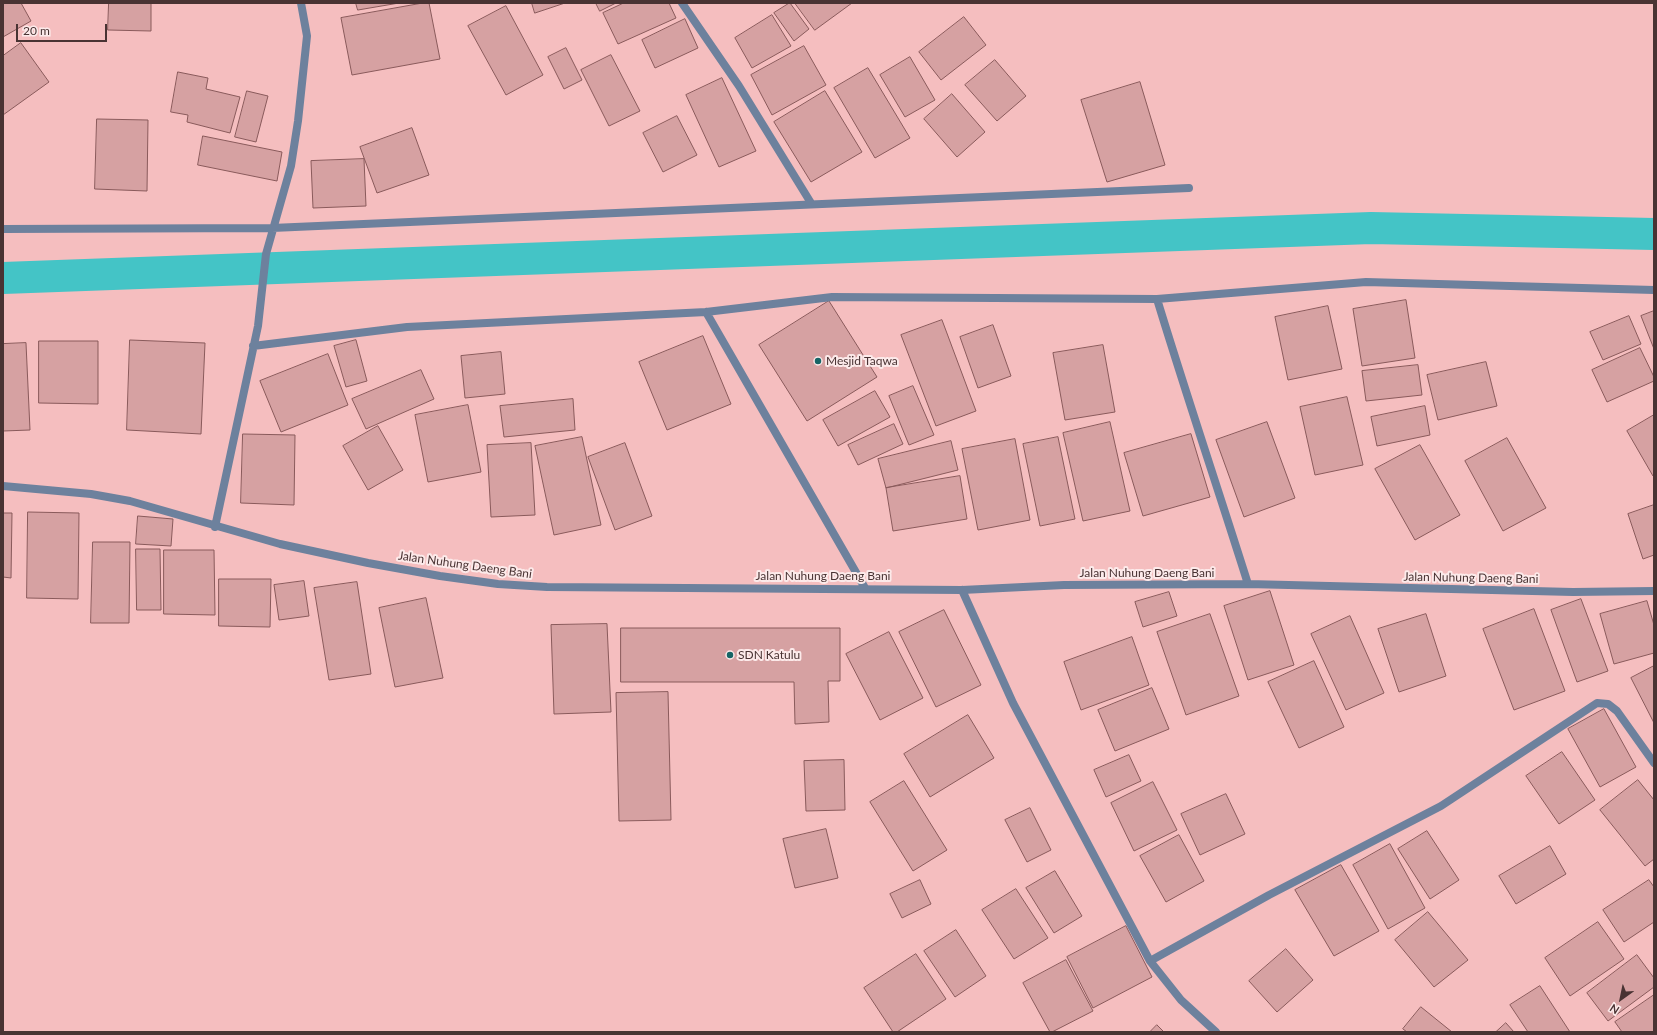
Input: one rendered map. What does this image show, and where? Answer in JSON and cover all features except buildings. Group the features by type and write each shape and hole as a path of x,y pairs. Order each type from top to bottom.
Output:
{"street":[{"path":"215,527 258,326 266,254 272,228 291,166 308,36 301,3"},
{"path":"682,3 739,86 811,203"},
{"path":"3,229 272,228 811,203 1189,188"},
{"path":"253,346 407,327 706,312 832,297 1157,299 1366,282 1654,290"},
{"path":"1157,299 1185,391 1214,474 1248,584"},
{"path":"706,312 865,588"},
{"name":"Jalan Nuhung Daeng Bani","path":"3,486 85,494 130,501 215,527 280,544 368,563 440,576 498,584 599,588 865,588 962,590 1064,585 1248,584 1573,592 1654,591"},
{"path":"962,590 1013,703 1150,961 1181,1000 1216,1032"},
{"path":"1150,961 1269,895 1441,806 1597,703 1608,704 1617,711 1654,763"}],"waterway":[{"path":"3,278 1371,228 1654,234"}],"place":[{"name":"Mesjid Taqwa","path":"818,361"},
{"name":"SDN Katulu","path":"730,655"}]}
